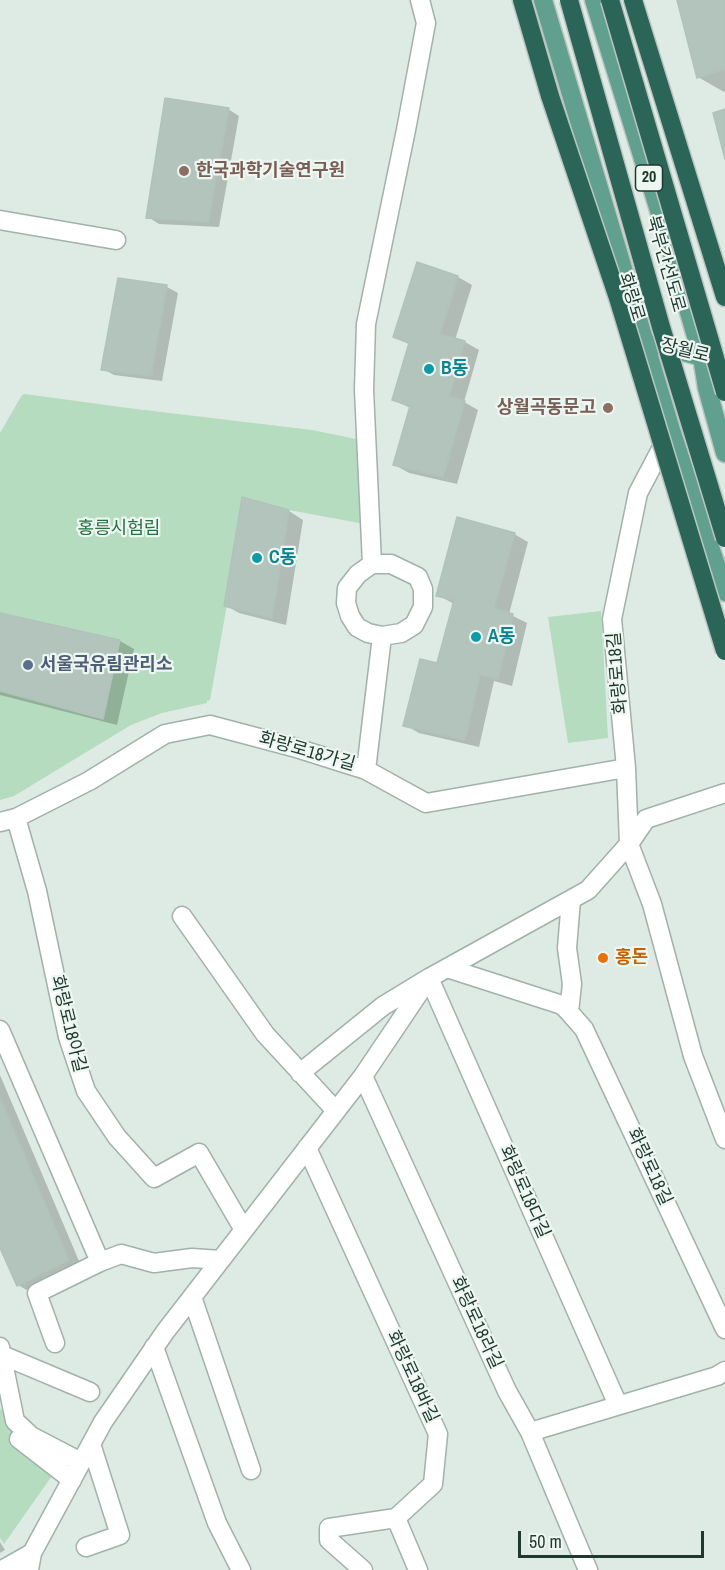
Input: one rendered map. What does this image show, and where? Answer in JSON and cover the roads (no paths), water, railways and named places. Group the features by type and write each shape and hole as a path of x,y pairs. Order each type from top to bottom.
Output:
{"highway":[{"path":"522,0 550,96 618,298 725,651"},
{"name":"북부간선도로","path":"569,0 661,327 725,538"},
{"name":"북부간선도로","path":"610,0 725,392"},
{"path":"633,0 725,297"}],"main road":[{"name":"화랑로","path":"543,0 671,430 725,592"},
{"name":"20","path":"594,0 702,357 707,388 725,453"},
{"name":"장월로","path":"644,341 702,357"},
{"path":"705,535 725,528"}],"street":[{"path":"372,564 364,390 366,324 426,23 420,0"},
{"path":"0,220 116,240"},
{"path":"702,357 725,346"},
{"name":"장월로","path":"702,357 725,360"},
{"name":"화랑로18길","path":"671,430 638,493 612,619 626,768 629,844 652,904 693,1056 725,1139"},
{"path":"372,564 391,564 418,577 423,589 423,607 414,625 401,633 382,636 368,633 357,627 350,616 346,603 347,588 358,574 372,564"},
{"path":"366,770 382,636"},
{"name":"화랑로18가길","path":"8,820 88,782 165,734 210,725 366,770 426,803 626,768"},
{"path":"300,1073 383,1006 429,978 588,891 629,844 646,819 725,793"},
{"name":"화랑로18아길","path":"8,820 37,891 68,1037 86,1091 117,1137 154,1178 199,1153 244,1230"},
{"path":"569,1012 572,984 567,948 571,900"},
{"path":"182,916 265,1034 336,1111"},
{"path":"447,968 562,1005 569,1012"},
{"path":"2,1570 31,1561 103,1422 154,1347 363,1076 429,978"},
{"name":"화랑로18다길","path":"429,978 618,1406"},
{"name":"화랑로18길","path":"569,1012 584,1029 725,1329"},
{"path":"0,1030 99,1262"},
{"name":"화랑로18라길","path":"363,1076 507,1391 530,1432 588,1570"},
{"name":"화랑로18바길","path":"307,1148 438,1434 433,1484 396,1518"},
{"path":"55,1343 36,1293 99,1262 121,1254 154,1263 192,1258 221,1260"},
{"path":"192,1297 251,1470"},
{"path":"154,1347 217,1523 241,1570"},
{"path":"1,1351 15,1421 31,1436 81,1462"},
{"path":"1,1351 90,1392"},
{"path":"530,1432 717,1376 725,1371"},
{"path":"9,1386 3,1415 12,1434 72,1479"},
{"path":"86,1547 120,1535 91,1444"},
{"path":"363,1570 329,1540 329,1528 396,1518 418,1570"}],"place":[{"name":"한국과학기술연구원","path":"184,171"},
{"name":"B동","path":"429,369"},
{"name":"상월곡동문고","path":"608,408"},
{"name":"C동","path":"257,558"},
{"name":"A동","path":"476,637"},
{"name":"서울국유림관리소","path":"28,665"},
{"name":"홍돈","path":"603,958"}],"park label":[{"name":"홍릉시험림","path":"119,529"}]}
